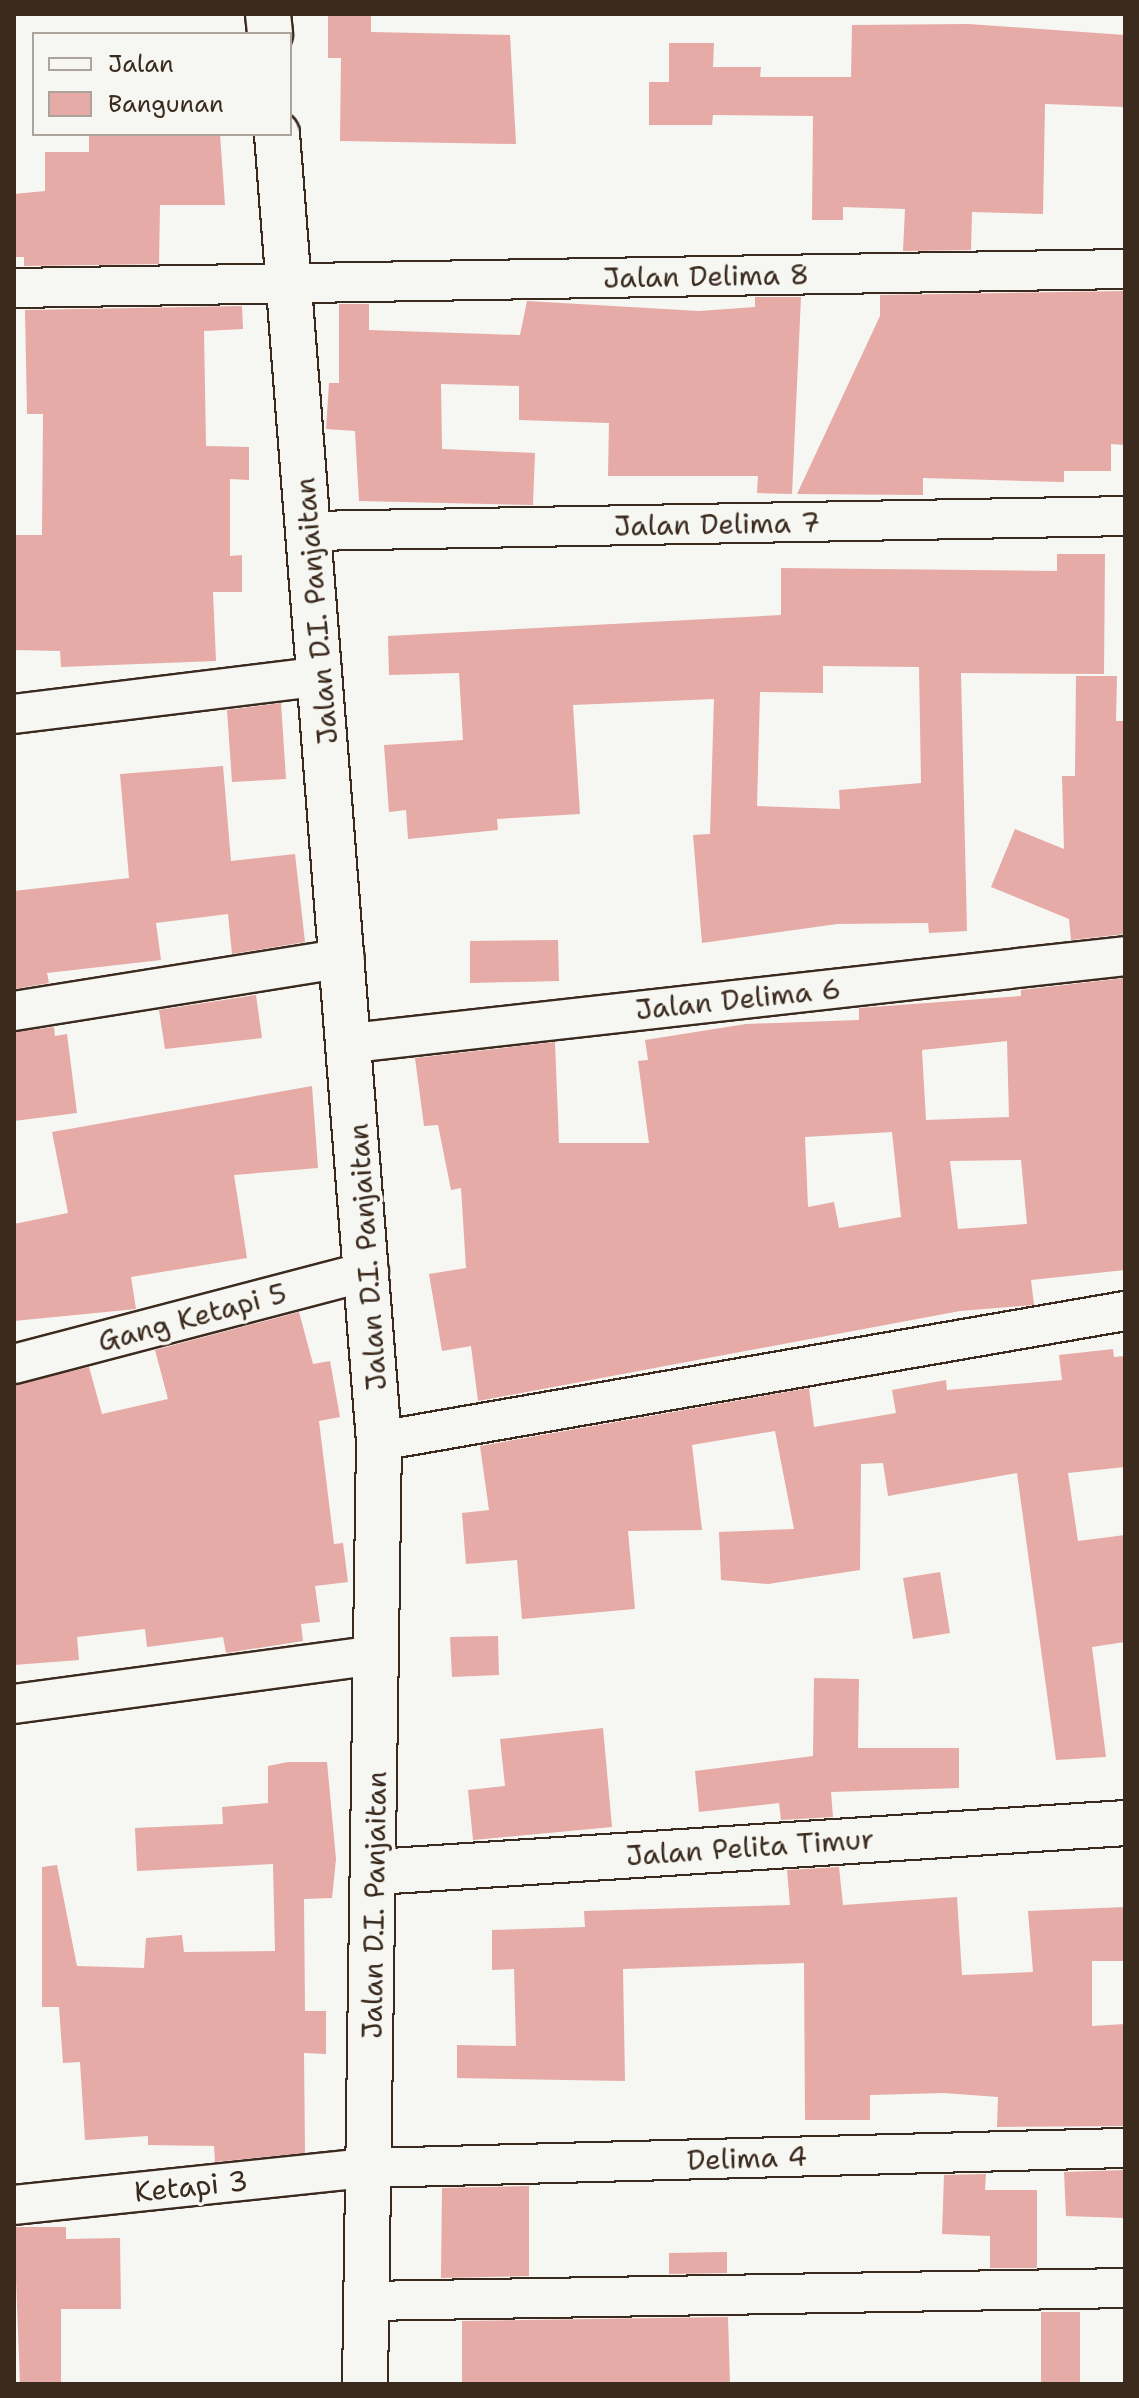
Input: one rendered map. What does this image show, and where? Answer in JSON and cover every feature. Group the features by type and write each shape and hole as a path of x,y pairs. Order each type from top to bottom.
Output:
{"street":[{"name":"Jalan D.I. Panjaitan","path":"277,136 352,1043 379,1441 376,1872 365,2384"},
{"name":"Jalan Delima 8","path":"14,288 1125,269"},
{"name":"Jalan Delima 7","path":"310,531 1125,516"},
{"path":"14,714 322,676"},
{"name":"Jalan Delima 6","path":"352,1043 1125,956"},
{"path":"14,1011 345,958"},
{"name":"Gang Ketapi 5","path":"14,1364 369,1271"},
{"path":"379,1441 1125,1311"},
{"path":"14,1704 378,1655"},
{"name":"Jalan Pelita Timur","path":"376,1872 1125,1823"},
{"name":"Delima 4","path":"369,2168 1125,2148"},
{"name":"Ketapi 3","path":"14,2205 369,2168"},
{"path":"367,2301 1125,2288"}],"building":[{"path":"328,14 371,14 371,32 510,35 516,144 340,141 341,58 328,58"},
{"path":"968,24 1125,35 1125,107 1045,104 1043,214 972,212 971,250 903,251 905,209 843,207 843,220 812,220 813,116 713,115 712,125 649,125 649,82 669,82 669,43 714,43 713,67 761,67 760,77 851,77 852,25"},
{"path":"89,136 220,136 225,205 160,205 159,264 24,266 24,257 14,257 14,194 45,191 45,152 89,152"},
{"path":"1125,291 1125,445 1111,444 1111,471 1064,471 1064,482 923,478 923,495 797,494 880,316 880,295"},
{"path":"755,297 801,297 792,494 757,493 758,476 608,476 609,423 519,420 519,386 441,384 442,449 535,453 533,505 359,501 355,431 326,429 329,383 339,383 339,304 369,304 369,330 520,335 527,301 699,311 755,307"},
{"path":"242,306 243,329 204,331 206,446 249,447 249,480 230,479 230,556 242,555 242,592 213,592 216,661 61,667 60,651 14,650 14,535 42,535 43,414 27,414 25,310"},
{"path":"1057,554 1105,554 1104,674 961,673 967,931 929,933 928,923 837,924 702,943 693,835 710,834 714,699 573,705 580,814 497,819 498,830 408,839 406,810 389,812 384,745 463,740 459,673 389,675 388,636 781,615 781,568 1057,571","holes":["823,666 919,667 921,783 839,790 840,809 757,806 760,692 823,693"]},
{"path":"1076,676 1117,676 1116,721 1125,721 1125,934 1071,940 1069,919 991,887 1015,829 1064,849 1062,776 1075,776"},
{"path":"281,703 286,779 232,782 227,710"},
{"path":"223,766 231,861 295,854 305,942 232,954 228,914 156,923 161,960 47,973 49,983 14,989 14,891 129,878 120,774"},
{"path":"558,940 559,981 470,983 470,941"},
{"path":"1125,978 1125,1270 1031,1280 1034,1305 960,1311 478,1401 471,1346 442,1351 429,1274 466,1268 461,1188 451,1190 438,1125 424,1126 415,1058 555,1042 559,1143 649,1143 638,1061 648,1060 645,1040 746,1024 859,1020 859,1008 1021,996 1021,990","holes":["1007,1041 1009,1117 926,1120 922,1050","892,1132 901,1217 839,1228 834,1202 808,1207 805,1137","1021,1160 1027,1224 958,1229 950,1161"]},
{"path":"256,995 262,1038 165,1049 159,1010"},
{"path":"54,1027 55,1036 67,1034 77,1113 14,1121 14,1032"},
{"path":"312,1086 318,1168 234,1175 247,1258 131,1277 136,1309 14,1321 14,1224 68,1213 52,1132"},
{"path":"299,1312 313,1364 330,1361 340,1417 319,1421 334,1544 343,1543 348,1582 315,1586 320,1622 301,1624 303,1641 226,1653 223,1637 147,1647 145,1629 77,1637 79,1660 14,1665 14,1385 89,1367 102,1414 168,1399 155,1350"},
{"path":"1113,1349 1114,1357 1125,1356 1125,1467 1068,1473 1078,1541 1125,1535 1125,1642 1092,1647 1106,1757 1056,1760 1017,1473 888,1496 883,1463 861,1464 860,1570 768,1584 721,1580 719,1532 794,1529 775,1431 692,1445 702,1530 628,1531 635,1609 522,1619 517,1560 466,1564 462,1513 489,1510 480,1446 809,1388 814,1427 896,1413 892,1390 946,1380 947,1390 1062,1380 1059,1355"},
{"path":"940,1572 950,1633 913,1639 903,1578"},
{"path":"498,1636 499,1675 452,1677 450,1637"},
{"path":"814,1678 859,1679 858,1748 959,1748 959,1788 831,1792 833,1817 781,1820 779,1803 699,1812 695,1771 813,1756"},
{"path":"603,1728 612,1827 473,1840 468,1790 505,1786 500,1739"},
{"path":"288,1762 327,1762 336,1859 332,1898 304,1899 305,2011 326,2011 326,2054 304,2053 305,2153 215,2162 214,2146 148,2145 148,2136 85,2140 80,2062 63,2063 59,2007 42,2007 42,1867 57,1865 77,1966 144,1968 146,1938 182,1935 184,1952 275,1951 273,1864 137,1871 135,1828 223,1824 222,1807 268,1803 268,1766"},
{"path":"839,1867 843,1905 957,1897 962,1975 1033,1972 1028,1911 1125,1907 1125,1961 1092,1961 1092,2026 1125,2024 1125,2126 997,2127 998,2097 944,2093 870,2095 870,2120 805,2120 804,1963 623,1969 625,2081 457,2078 457,2045 516,2046 514,1969 492,1970 492,1930 585,1927 584,1911 790,1905 787,1870"},
{"path":"1125,2170 1125,2218 1066,2216 1064,2172"},
{"path":"986,2174 985,2190 1037,2190 1037,2268 990,2268 990,2236 942,2234 944,2175"},
{"path":"529,2186 529,2276 441,2278 442,2188"},
{"path":"14,2227 66,2227 66,2239 120,2238 121,2309 61,2309 61,2384 20,2384"},
{"path":"727,2252 727,2273 669,2274 669,2253"},
{"path":"1041,2312 1080,2312 1080,2384 1041,2384"},
{"path":"728,2317 730,2384 462,2384 462,2321"}]}
